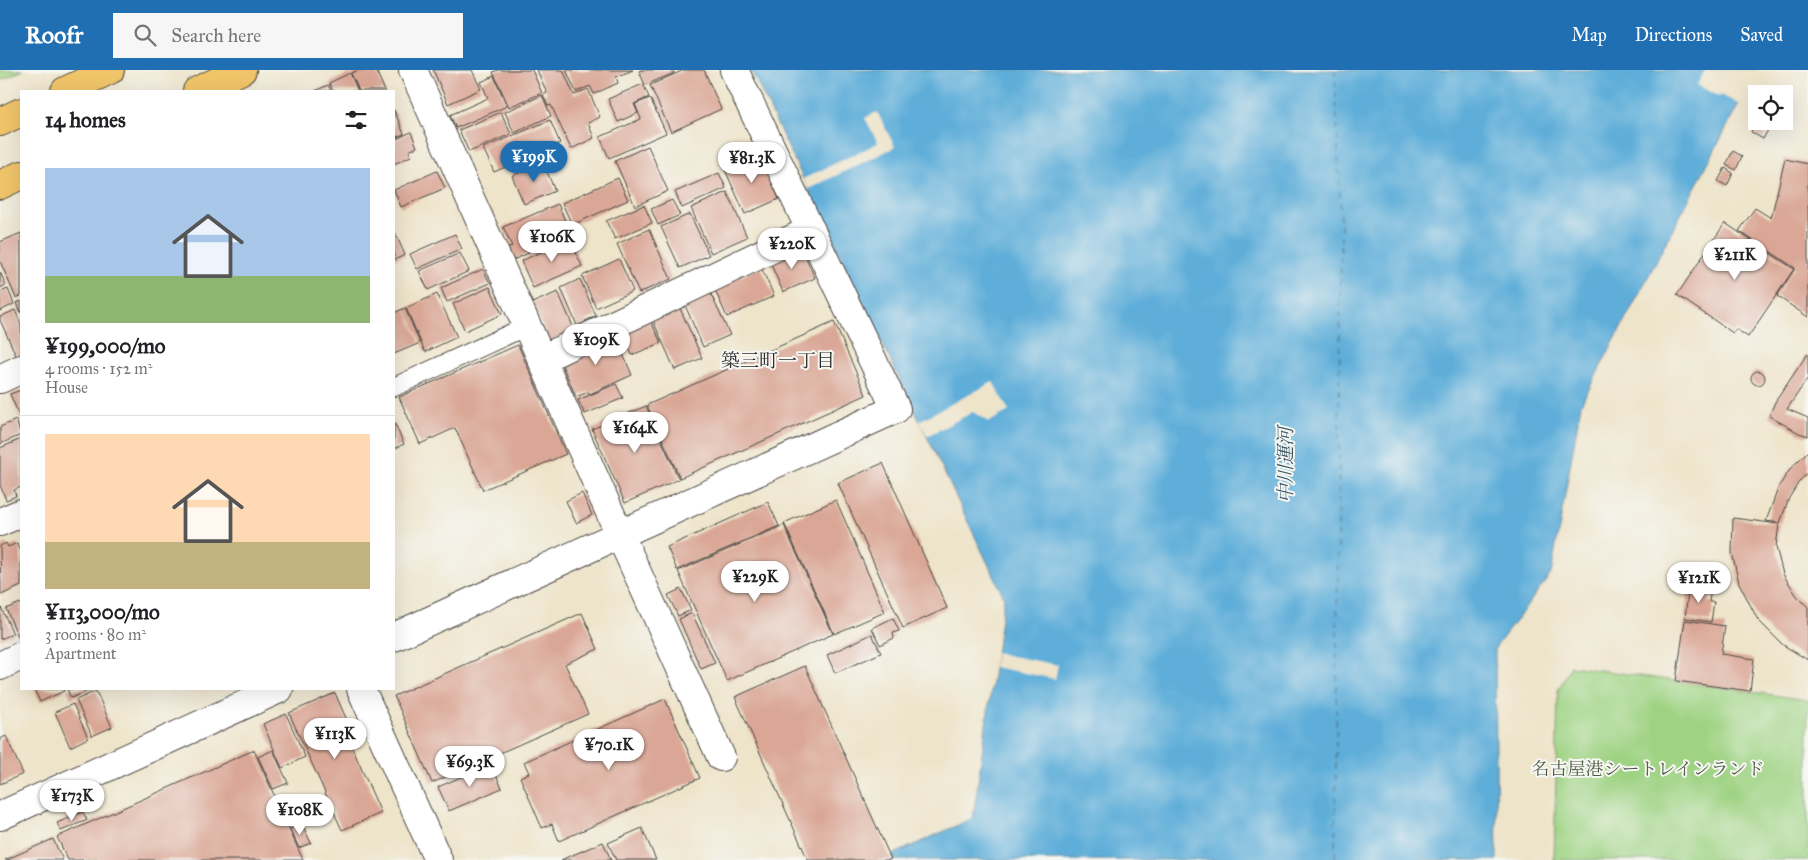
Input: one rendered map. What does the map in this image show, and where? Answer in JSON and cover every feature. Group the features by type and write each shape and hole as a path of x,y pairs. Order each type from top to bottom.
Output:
{"main road":[{"path":"67,90 110,70"},
{"path":"200,90 242,70"},
{"path":"0,122 20,112"},
{"path":"0,185 20,175"}],"street":[{"path":"414,70 721,757"},
{"path":"395,637 896,409 734,70"},
{"path":"542,359 811,230"},
{"path":"0,379 20,369"},
{"path":"0,522 20,513"},
{"path":"0,666 20,656"},
{"path":"0,816 277,690"},
{"path":"361,690 438,860"}],"lane":[{"path":"395,387 527,326"}],"green space":[{"path":"0,70 23,70 0,81"},
{"name":"名古屋港シートレインランド","path":"1571,666 1808,700 1808,860 1554,860 1558,690"}],"water":[{"name":"中川運河","path":"751,70 1757,70 1581,404 1551,574 1495,648 1497,860 894,860 892,855 973,818 1004,597"}],"pier":[{"path":"1705,70 1759,70 1751,85 1748,85 1748,91 1741,105 1697,85"},
{"path":"877,112 895,147 808,189 803,179 878,143 865,118"},
{"path":"993,382 1009,411 989,422 973,412 927,436 919,421"},
{"path":"996,653 1058,665 1055,679 994,667"}],"building":[{"path":"359,70 376,70 385,90 359,90 351,73"},
{"path":"433,70 472,70 481,89 448,104"},
{"path":"498,70 532,70 542,93 509,107 493,72"},
{"path":"537,70 563,70 574,95 588,89 600,117 588,123 594,138 571,149 551,105 548,106 543,95 547,93"},
{"path":"566,70 633,70 616,77 618,83 594,94 590,86 576,92"},
{"path":"672,70 674,73 645,85 639,71"},
{"path":"684,70 704,70 721,109 671,132 650,85"},
{"path":"350,73 358,90 332,90 329,83"},
{"path":"494,76 507,106 456,128 450,115 488,98 481,82"},
{"path":"643,84 649,97 634,104 638,113 618,122 608,99"},
{"path":"328,85 330,90 317,90"},
{"path":"542,95 551,116 514,133 505,112"},
{"path":"650,98 666,133 609,158 600,137 641,119 635,104"},
{"path":"395,112 404,134 395,138"},
{"path":"501,112 511,134 469,152 459,130"},
{"path":"550,120 560,143 494,172 483,148"},
{"path":"1752,130 1768,130 1763,139 1751,132"},
{"path":"411,132 417,147 409,151 411,156 395,164 395,140"},
{"path":"648,146 668,191 635,206 615,161"},
{"path":"1733,151 1742,156 1736,170 1726,165"},
{"path":"760,155 779,199 745,214 725,170"},
{"path":"1785,159 1808,164 1808,317 1777,296 1795,268 1739,231 1755,208 1771,218"},
{"path":"543,162 555,191 524,204 512,176"},
{"path":"1725,168 1733,173 1727,186 1718,181"},
{"path":"437,171 445,188 401,207 395,190"},
{"path":"719,173 726,188 682,208 675,192"},
{"path":"618,178 628,200 572,225 562,203"},
{"path":"727,192 747,237 711,253 691,208"},
{"path":"672,200 680,215 658,225 651,209"},
{"path":"558,204 568,228 526,246 529,253 513,260 508,248 512,246 503,227"},
{"path":"644,205 652,223 615,239 606,221"},
{"path":"690,214 709,255 680,268 661,227"},
{"path":"1725,223 1794,269 1748,337 1736,329 1733,333 1677,295"},
{"path":"649,229 671,279 639,293 617,244"},
{"path":"395,232 405,255 395,260"},
{"path":"20,233 20,296 16,298 0,261 0,242"},
{"path":"455,234 462,249 417,269 410,254"},
{"path":"570,239 582,266 533,288 521,261"},
{"path":"801,247 815,278 783,292 770,262"},
{"path":"460,253 469,271 428,290 419,271"},
{"path":"619,259 633,291 596,308 582,276"},
{"path":"761,267 774,296 727,317 714,288"},
{"path":"483,269 490,283 447,302 441,288"},
{"path":"0,272 6,285 0,288"},
{"path":"580,279 596,316 585,321 588,326 579,330 561,288"},
{"path":"490,287 502,314 465,331 453,304"},
{"path":"8,289 14,304 0,311 0,292"},
{"path":"558,292 575,331 550,342 532,303"},
{"path":"710,292 730,335 703,347 684,303"},
{"path":"437,294 457,337 425,352 406,308"},
{"path":"678,304 702,358 675,370 651,316"},
{"path":"405,308 420,343 395,354 395,313"},
{"path":"15,310 20,322 19,362 0,320 0,317"},
{"path":"649,317 661,343 632,355 621,329"},
{"path":"834,322 866,395 680,478 647,405"},
{"path":"614,333 632,375 590,394 588,392 576,397 559,358"},
{"path":"518,345 566,454 483,490 455,428 420,444 399,397"},
{"path":"1808,353 1808,378 1787,409 1808,418 1808,436 1769,416 1775,402"},
{"path":"1758,371 1763,373 1765,378 1763,383 1758,385 1753,383 1751,378 1753,373"},
{"path":"616,384 623,398 585,414 578,400"},
{"path":"20,390 20,418 10,394"},
{"path":"646,406 679,479 625,503 592,429"},
{"path":"16,420 20,435 0,444 0,427"},
{"path":"395,424 404,444 395,448"},
{"path":"20,439 20,487 14,490 16,496 6,500 0,485 0,448"},
{"path":"1808,451 1808,472 1789,498 1780,523 1766,521 1779,486 1791,468"},
{"path":"883,463 947,608 903,628 838,483"},
{"path":"582,493 592,515 576,523 566,501"},
{"path":"836,500 885,612 834,634 784,523"},
{"path":"768,502 779,526 677,570 667,547"},
{"path":"1733,518 1779,524 1776,547 1783,574 1797,596 1808,607 1808,660 1783,645 1758,620 1739,583 1732,553"},
{"path":"784,525 833,634 727,681 678,571"},
{"path":"6,543 8,547 17,543 20,549 20,586 1,595 0,546"},
{"path":"1689,584 1711,588 1709,602 1714,602 1711,622 1685,618"},
{"path":"681,589 691,610 678,616 668,595"},
{"path":"20,603 20,641 6,609"},
{"path":"0,605 13,634 0,639"},
{"path":"582,613 598,649 565,664 588,714 432,783 394,696"},
{"path":"692,613 715,663 701,669 679,619"},
{"path":"893,618 899,631 893,633 894,638 880,645 872,628"},
{"path":"1685,620 1725,626 1721,654 1754,659 1750,691 1676,681"},
{"path":"872,634 881,653 835,673 827,655"},
{"path":"805,666 891,859 889,860 808,860 735,697"},
{"path":"34,690 64,691 40,702"},
{"path":"67,690 91,690 71,698"},
{"path":"96,691 112,727 92,736 76,700"},
{"path":"335,693 353,734 347,736 381,813 342,830 289,713"},
{"path":"665,699 700,778 559,841 552,824 542,828 520,777 529,773 524,762"},
{"path":"73,704 88,738 70,747 55,712"},
{"path":"286,714 305,757 282,768 263,724"},
{"path":"6,736 23,774 0,784 0,739"},
{"path":"254,750 303,860 68,860 57,837"},
{"path":"273,750 288,783 273,789 258,757"},
{"path":"491,764 502,788 449,811 438,787"},
{"path":"83,812 87,820 61,831 57,823"},
{"path":"302,824 311,843 299,848 290,829"},
{"path":"642,828 656,860 616,860 608,843"},
{"path":"53,839 63,860 5,860"},
{"path":"603,842 611,860 561,860"}],"ferry route":[{"path":"1335,70 1341,227 1335,860"}],"district":[{"name":"築三町一丁目","path":"778,360"}]}
